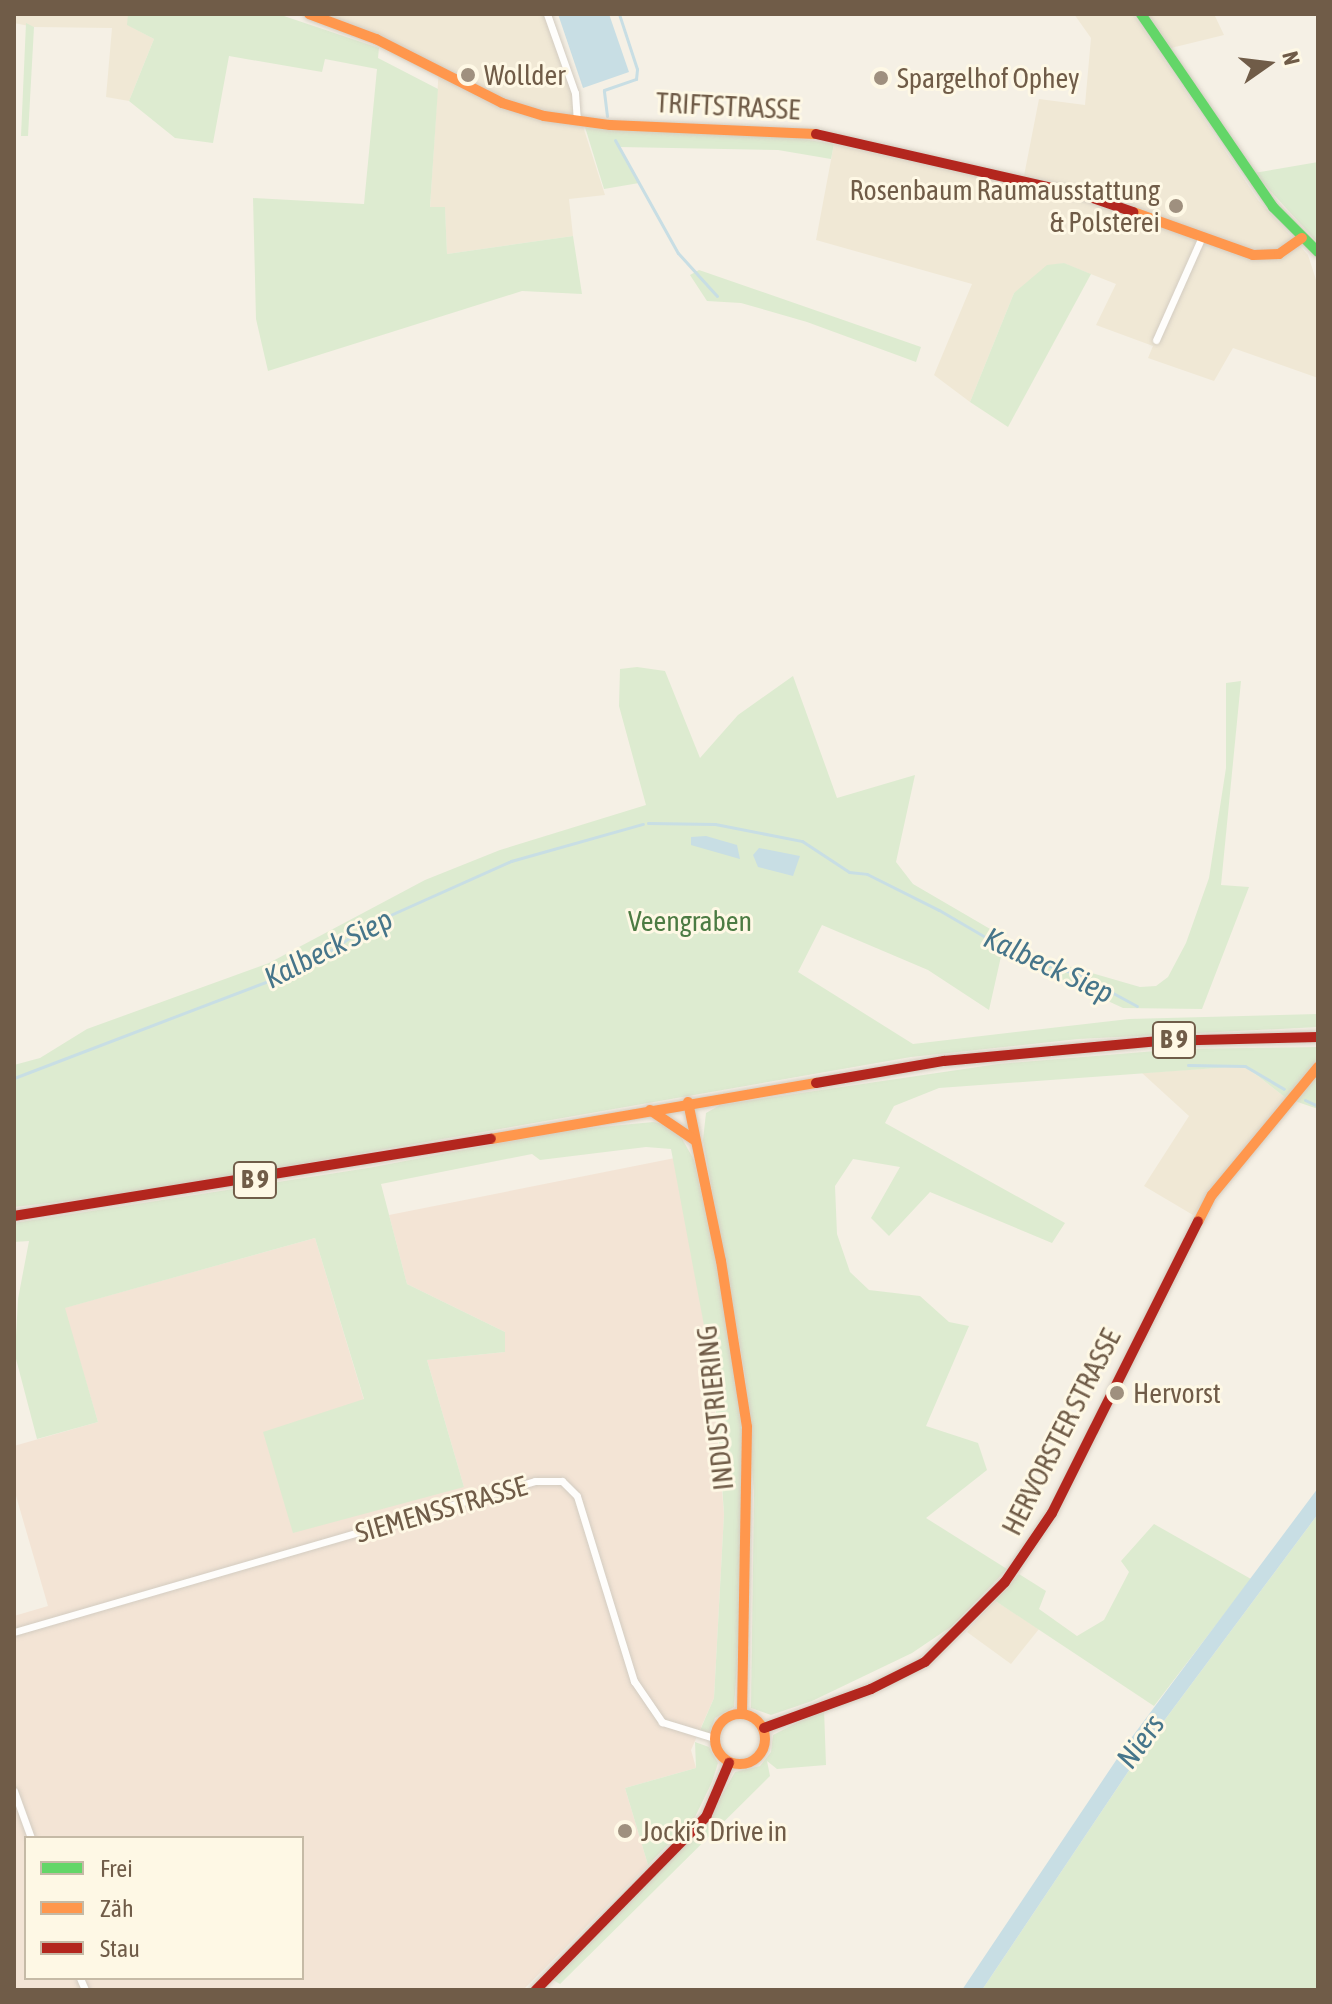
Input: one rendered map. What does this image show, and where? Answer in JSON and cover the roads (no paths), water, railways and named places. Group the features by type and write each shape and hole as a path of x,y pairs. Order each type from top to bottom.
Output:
{"street":[{"name":"TRIFTSTRASSE","path":"309,14 376,39 512,107 577,120 796,130 1090,197 1201,239 1266,257 1302,238"},
{"path":"547,14 575,93 577,120"},
{"path":"1141,14 1273,207 1318,252"},
{"path":"1156,340 1201,239"},
{"name":"B 9","path":"14,1216 179,1193 688,1102 1030,1050 1318,1037"},
{"name":"HERVORSTER STRASSE","path":"764,1728 871,1689 925,1662 1005,1582 1067,1485 1212,1195 1318,1067"},
{"name":"INDUSTRIERING","path":"688,1102 747,1427 742,1713"},
{"path":"648,1109 696,1141"},
{"name":"SIEMENSSTRASSE","path":"14,1632 535,1481 562,1481 577,1496 634,1681 662,1722 714,1738"},
{"path":"742,1713 764,1728 766,1744 758,1758 745,1765 729,1763 718,1753 714,1738 718,1725 742,1713"},
{"path":"536,1990 706,1817 729,1763"},
{"path":"14,1791 30,1836"}],"water":[{"path":"558,14 609,14 629,72 583,88"},
{"path":"706,836 737,845 740,859 691,845 691,837"},
{"path":"759,848 800,856 793,876 758,867 753,855"},
{"name":"Niers","path":"1318,1488 1318,1514 1146,1745 982,1990 962,1990 1129,1741"}],"waterway":[{"path":"607,116 604,90 636,79 637,69 619,14"},
{"path":"615,140 678,253 717,296"},
{"name":"Kalbeck Siep","path":"648,823 715,824 802,841 849,872 867,874 939,910 1021,958 1078,974 1137,1006"},
{"name":"Kalbeck Siep","path":"14,1078 308,966 368,925 511,861 643,824"},
{"name":"Kalbeck Siep","path":"1188,1065 1245,1066 1284,1089"},
{"name":"Kalbeck Siep","path":"1305,1100 1318,1106"}],"place":[{"name":"Wollder","path":"468,75"},
{"name":"Spargelhof Ophey","path":"881,78"},
{"name":"Rosenbaum Raumausstattung & Polsterei","path":"1176,206"},
{"name":"Hervorst","path":"1117,1393"},
{"name":"Jocki´s Drive in","path":"625,1831"}],"park label":[{"name":"Veengraben","path":"690,921"}]}
